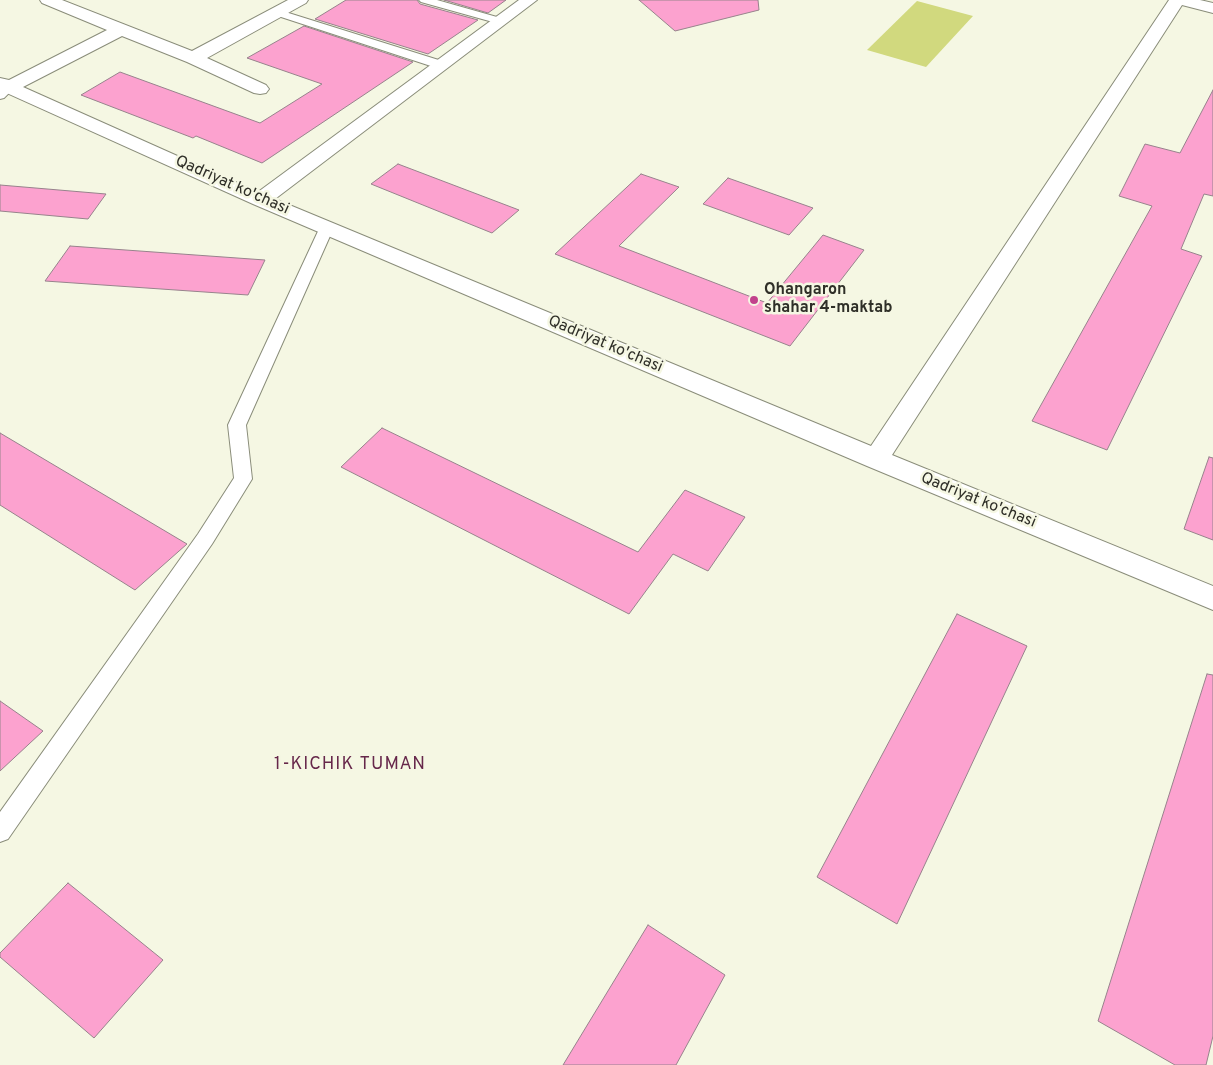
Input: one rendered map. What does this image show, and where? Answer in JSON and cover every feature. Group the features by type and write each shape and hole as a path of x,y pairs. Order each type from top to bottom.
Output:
{"street":[{"path":"48,0 193,58 260,89"},
{"path":"193,58 300,0"},
{"path":"260,200 529,0"},
{"path":"876,459 1179,0 1213,8"},
{"path":"3,88 120,30"},
{"name":"Qadriyat ko'chasi","path":"3,88 260,200 876,459 1213,598"}],"lane":[{"path":"425,0 500,21"},
{"path":"279,13 441,65"},
{"path":"0,831 205,539 243,479 237,425 327,227"}],"green space":[{"path":"917,1 973,16 926,67 867,50"}],"building":[{"path":"346,0 417,0 420,4 478,20 428,54 315,19"},
{"path":"444,0 506,0 488,13"},
{"path":"639,0 758,0 759,10 675,31"},
{"path":"304,26 413,62 262,163 196,136 193,138 81,95 120,72 260,123 322,84 247,58"},
{"path":"1213,90 1213,196 1204,194 1181,249 1202,256 1107,450 1032,421 1152,206 1119,196 1145,144 1180,153"},
{"path":"398,164 519,210 492,233 371,184"},
{"path":"641,174 679,187 619,246 767,303 823,235 864,250 790,346 555,254"},
{"path":"728,178 813,208 789,235 703,204"},
{"path":"0,185 106,194 88,219 0,211"},
{"path":"70,246 265,260 248,295 45,281"},
{"path":"382,428 638,552 685,490 745,517 708,571 673,554 629,614 341,467"},
{"path":"0,433 187,544 135,590 0,505"},
{"path":"1209,457 1213,458 1213,540 1184,529"},
{"path":"957,614 1027,646 897,924 817,877"},
{"path":"1207,674 1213,675 1213,1036 1206,1065 1175,1065 1098,1021"},
{"path":"0,701 43,731 0,771"},
{"path":"68,883 163,960 94,1038 0,957 0,953"},
{"path":"648,925 725,975 676,1065 563,1065"}],"place":[{"name":"Ohangaron shahar 4-maktab","path":"754,300"}],"district":[{"name":"1-KICHIK TUMAN","path":"350,765"}]}
